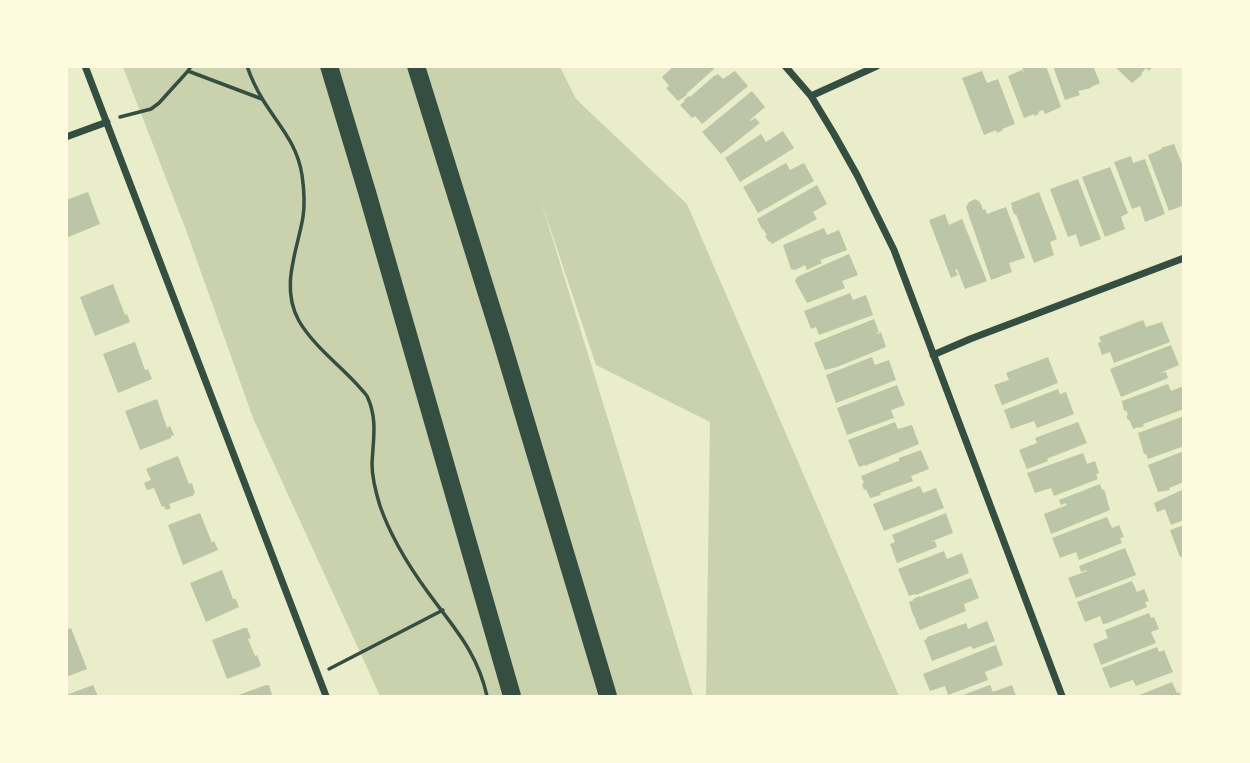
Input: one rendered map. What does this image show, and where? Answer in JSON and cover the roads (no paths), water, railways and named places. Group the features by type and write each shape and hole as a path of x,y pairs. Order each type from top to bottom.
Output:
{"main road":[{"path":"329,66 512,696"},
{"path":"416,66 608,696"}],"street":[{"path":"85,66 326,696"},
{"path":"785,66 811,96 857,175 894,250 1062,696"},
{"path":"811,96 877,66"},
{"path":"66,137 107,122"},
{"path":"933,355 1184,258"}]}
